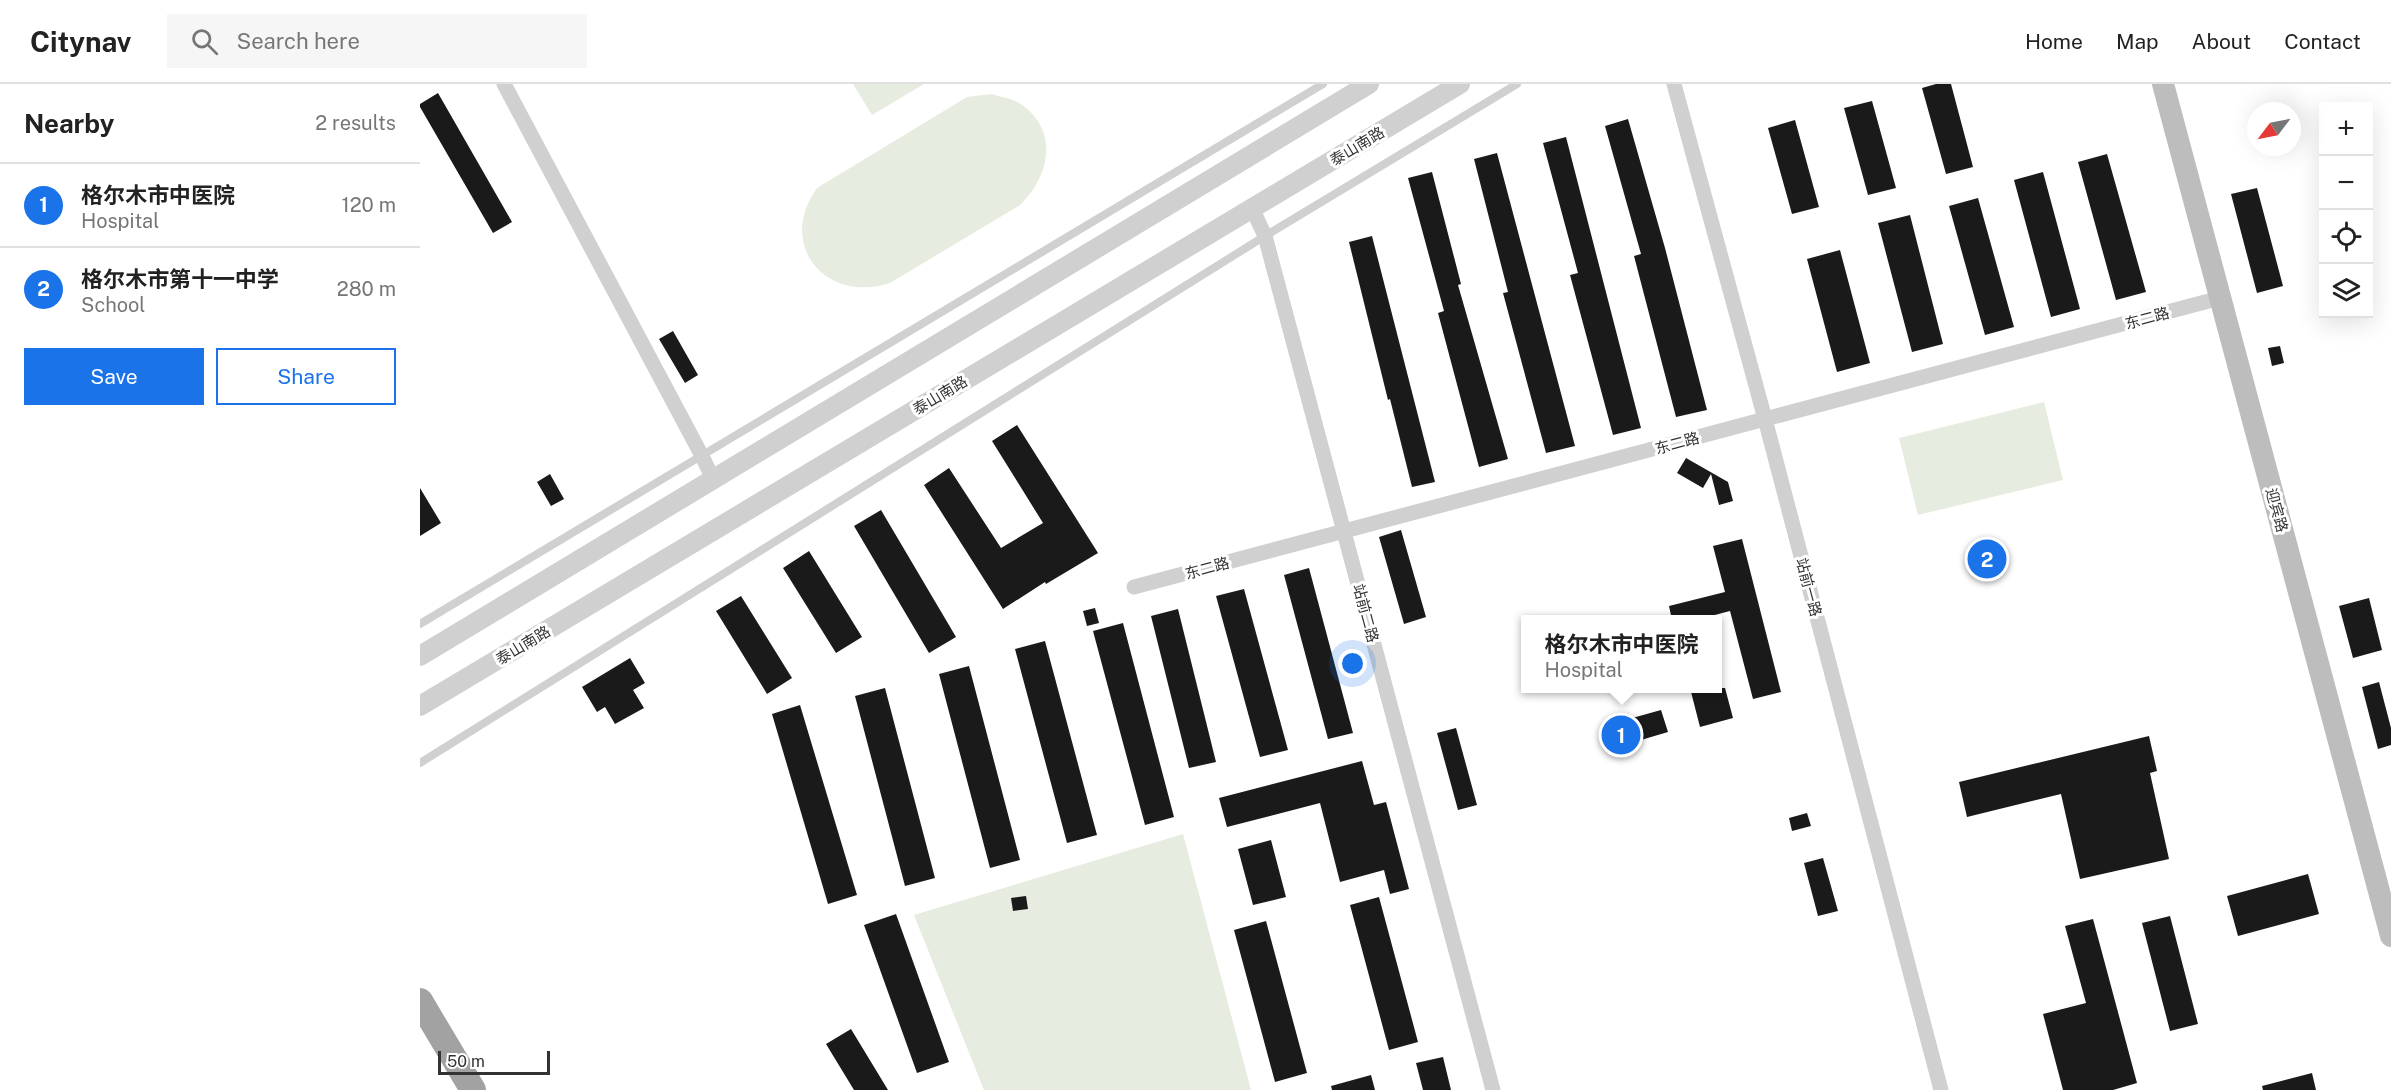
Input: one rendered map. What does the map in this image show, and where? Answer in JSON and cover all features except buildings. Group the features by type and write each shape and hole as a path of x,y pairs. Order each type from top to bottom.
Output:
{"highway":[{"path":"420,1001 473,1090"},
{"path":"420,1031 456,1090"}],"main road":[{"name":"迎宾路","path":"2163,84 2391,936"}],"street":[{"path":"504,84 713,479"},
{"path":"420,656 1369,84"},
{"name":"泰山南路","path":"420,706 1460,84"},
{"name":"站前一路","path":"1674,84 1765,419 1941,1090"},
{"name":"站前二路","path":"1252,208 1265,236 1493,1090"},
{"name":"东二路","path":"1134,587 2220,298"}],"lane":[{"path":"420,624 1323,84"},
{"path":"420,763 1265,236 1517,84"}],"shaded area":[{"path":"853,84 924,84 872,115"},
{"path":"992,94 1016,101 1032,114 1041,126 1045,139 1044,167 1030,193 1020,205 890,283 867,287 846,285 828,277 814,265 805,249 802,230 806,209 817,188 967,97"},
{"path":"2044,402 2063,480 1918,515 1899,438"},
{"path":"1183,834 1251,1090 984,1090 914,915"}],"place":[{"name":"格尔木市第十一中学","path":"1987,559"},
{"name":"格尔木市中医院","path":"1621,735"}]}
